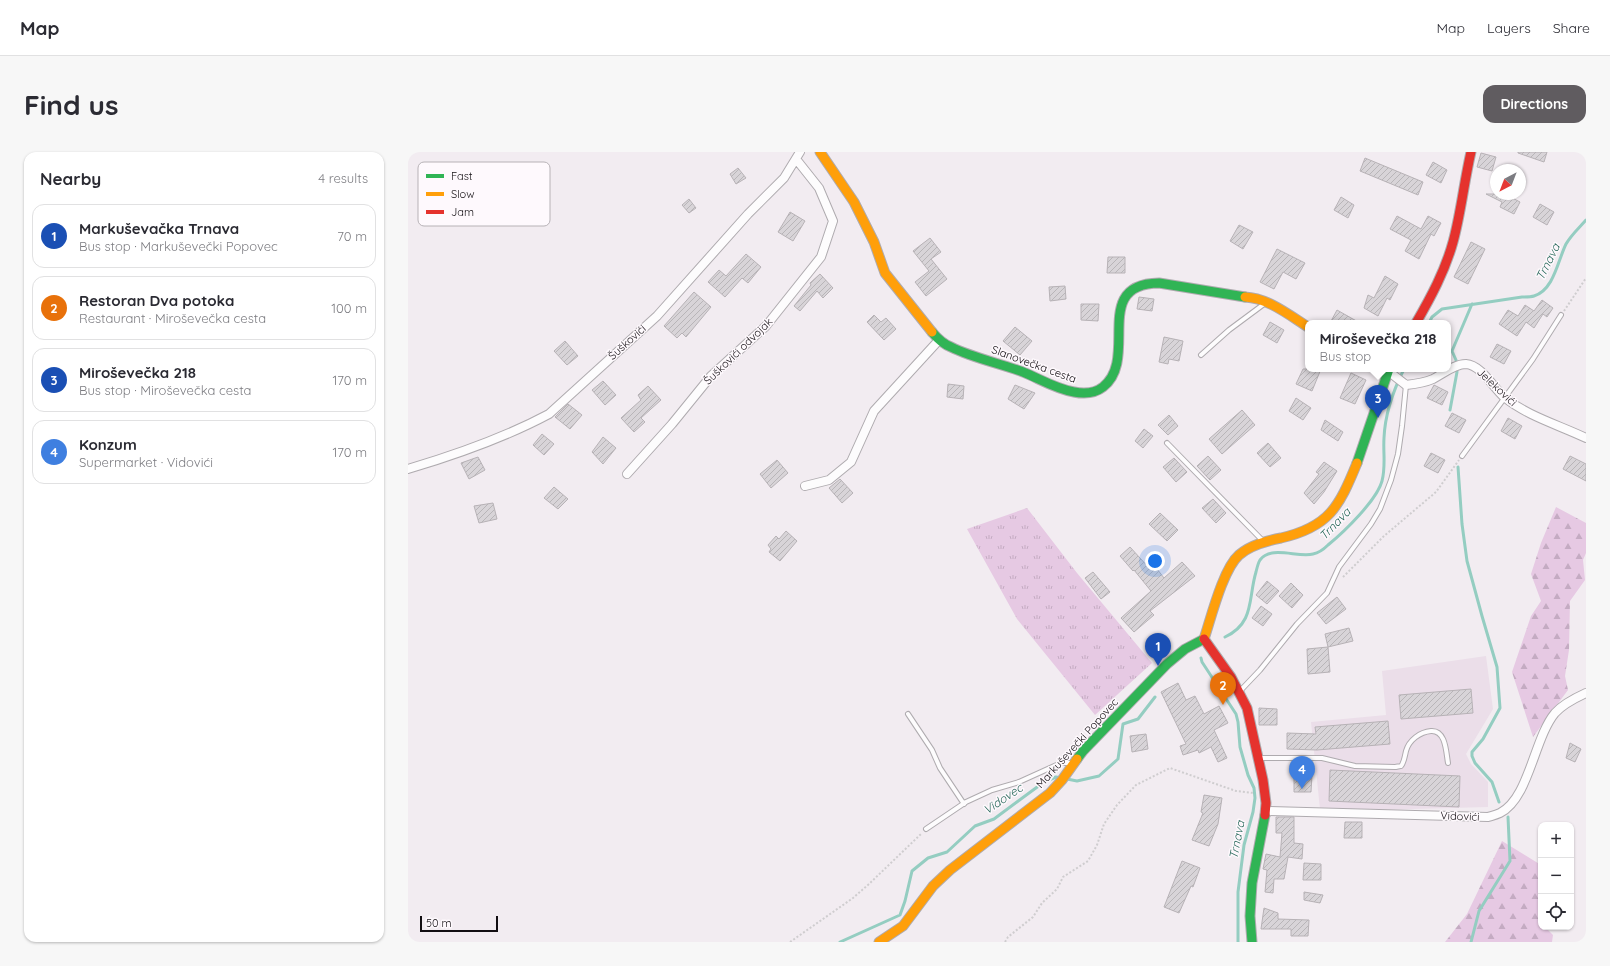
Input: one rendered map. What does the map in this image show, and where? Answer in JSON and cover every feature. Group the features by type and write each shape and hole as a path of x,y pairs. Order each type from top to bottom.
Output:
{"street":[{"name":"Slanovečka cesta","path":"820,152 854,202 874,242 885,272 939,340 950,348 1032,376 1053,387 1078,393 1092,393 1104,387 1113,377 1119,364 1119,312 1123,300 1132,291 1149,283 1168,284 1256,298 1305,324"},
{"path":"1418,320 1445,266 1456,231 1471,152"},
{"name":"Šuškovići","path":"408,469 452,456 535,422 549,414 657,316 748,214 784,178 798,155"},
{"name":"Šuškovići odvojak","path":"628,474 672,424 711,376 766,326 821,258 833,221 819,188 798,155"},
{"path":"806,486 829,480 851,462 874,411 939,340"},
{"name":"Jelekovići","path":"1451,369 1457,366 1469,365 1478,369 1494,388 1515,406 1586,438"},
{"path":"1252,942 1250,916 1252,883 1266,810 1266,798 1253,724 1245,701 1204,639 1216,600 1229,568 1246,548 1264,542 1299,534 1312,529 1329,515 1353,472 1386,372"},
{"path":"1389,372 1405,384"},
{"name":"Jelekovići","path":"1405,384 1418,384 1432,380 1446,372"},
{"name":"Markuševečki Popovec","path":"879,942 903,926 933,886 950,870 1050,793 1110,723 1167,664 1185,649 1204,639"},
{"name":"Vidovići","path":"1266,810 1488,817 1499,814 1508,808 1519,795 1536,750 1553,716 1563,706 1586,693"}],"lane":[{"path":"1201,355 1229,330 1266,303"},
{"path":"1462,456 1533,360 1561,315"},
{"path":"1239,692 1260,670 1297,624 1327,593 1339,567 1372,524 1380,509 1391,480 1398,454 1405,384"},
{"path":"1167,443 1264,542"},
{"path":"908,714 932,750 940,768 964,804"},
{"path":"1259,758 1322,758 1355,766 1395,767 1403,764 1407,749 1415,737 1425,732 1434,731 1443,736 1448,763"},
{"path":"926,829 964,804 992,790 1019,782 1061,763 1072,766"}],"path":[{"path":"1561,315 1586,278"},
{"path":"1343,577 1384,536 1436,492 1462,456"},
{"path":"1005,942 1008,937 1033,916 1042,903 1057,889 1063,877 1088,861 1097,845 1104,824 1118,805 1136,785 1170,768 1236,791 1252,793"},
{"path":"790,942 853,898 926,829"}],"shaded area":[{"path":"1486,656 1493,709 1466,754 1471,764 1488,782 1488,807 1375,810 1320,809 1311,722 1386,715 1382,671"}],"green space":[{"path":"1556,507 1586,523 1586,553 1583,560 1585,580 1570,601 1569,650 1565,676 1568,690 1533,737 1512,672 1531,616 1541,601 1531,574 1541,543"},
{"path":"1027,508 1077,573 1152,663 1095,715 1017,619 967,529"},
{"path":"1502,841 1538,863 1538,930 1548,930 1553,935 1552,942 1445,942 1467,914"}],"building":[{"path":"1518,152 1547,152 1544,162"},
{"path":"1481,153 1496,157 1494,164 1490,164 1490,170 1477,167"},
{"path":"1365,158 1423,182 1418,195 1360,171"},
{"path":"1433,162 1447,170 1441,183 1426,175"},
{"path":"738,168 746,178 736,184 730,174"},
{"path":"1341,197 1354,205 1348,218 1334,210"},
{"path":"689,199 696,208 689,213 682,205"},
{"path":"1498,200 1516,200 1520,202 1514,214 1500,207 1502,202"},
{"path":"1540,204 1554,212 1547,225 1533,217"},
{"path":"790,212 805,221 793,241 778,232"},
{"path":"1397,216 1421,229 1428,216 1441,223 1434,236 1431,234 1419,259 1405,251 1411,240 1390,229"},
{"path":"1239,225 1253,232 1243,249 1230,241"},
{"path":"930,238 941,252 931,259 947,279 926,296 915,282 929,271 913,251"},
{"path":"1471,242 1485,249 1468,284 1454,277"},
{"path":"1277,249 1305,263 1296,279 1283,272 1274,289 1260,282"},
{"path":"746,254 761,267 748,283 742,278 725,297 708,282 719,270 726,276"},
{"path":"1108,257 1125,257 1125,273 1107,273"},
{"path":"820,274 833,288 823,298 817,291 800,311 794,306 811,285 810,283"},
{"path":"1385,276 1398,284 1390,300 1387,298 1378,316 1364,308 1368,295 1374,298"},
{"path":"1065,286 1066,299 1050,301 1049,287"},
{"path":"694,292 711,307 686,337 682,333 677,338 664,326"},
{"path":"1139,297 1154,299 1152,311 1137,309"},
{"path":"1542,300 1553,308 1547,317 1543,314 1534,328 1526,322 1517,336 1499,324 1508,310 1518,316 1525,305 1534,311"},
{"path":"1081,304 1099,304 1098,321 1081,320"},
{"path":"1337,310 1355,320 1332,320"},
{"path":"874,315 881,322 886,318 896,329 884,340 867,322"},
{"path":"1270,322 1284,330 1277,343 1263,335"},
{"path":"1015,327 1032,341 1020,355 1003,341"},
{"path":"1164,337 1183,341 1179,361 1169,359 1168,364 1159,362"},
{"path":"565,341 578,356 567,365 554,351"},
{"path":"1497,344 1511,351 1504,364 1490,357"},
{"path":"1303,369 1305,369 1305,372 1320,372 1312,391 1296,384"},
{"path":"1351,373 1366,380 1355,404 1340,398"},
{"path":"603,381 616,395 605,405 592,390"},
{"path":"948,384 964,386 963,399 947,397"},
{"path":"1015,385 1035,393 1024,409 1008,399"},
{"path":"1434,385 1448,392 1442,405 1427,398"},
{"path":"648,386 661,400 641,418 645,422 634,432 621,418 641,400 638,395"},
{"path":"1296,398 1311,408 1303,420 1289,411"},
{"path":"568,404 582,415 570,429 555,417"},
{"path":"1242,410 1255,425 1222,454 1209,439"},
{"path":"1452,413 1466,420 1459,433 1445,426"},
{"path":"1169,415 1178,426 1168,435 1158,425"},
{"path":"1508,418 1522,426 1515,439 1501,431"},
{"path":"1325,420 1343,432 1338,441 1321,430"},
{"path":"1144,429 1153,436 1143,448 1135,441"},
{"path":"542,434 554,444 544,455 533,445"},
{"path":"603,437 616,448 603,464 592,452"},
{"path":"1268,443 1281,458 1270,467 1257,453"},
{"path":"1431,453 1445,460 1438,473 1424,466"},
{"path":"1208,456 1221,470 1210,480 1197,466"},
{"path":"1570,456 1586,464 1586,481 1563,469"},
{"path":"478,457 485,470 469,479 461,463"},
{"path":"1174,458 1187,472 1176,482 1163,467"},
{"path":"777,460 788,473 771,488 760,474"},
{"path":"1324,462 1337,471 1324,492 1314,504 1304,493 1319,474 1316,472"},
{"path":"840,479 853,493 842,503 829,488"},
{"path":"554,487 568,499 558,509 544,498"},
{"path":"1213,499 1226,513 1216,523 1202,508"},
{"path":"493,503 497,519 479,523 474,506"},
{"path":"1160,513 1178,530 1167,541 1149,524"},
{"path":"786,531 797,541 780,561 769,552 771,549 768,545 776,536 779,539"},
{"path":"1130,547 1150,569 1154,565 1164,578 1182,562 1195,576 1150,611 1154,615 1134,632 1121,618 1151,591 1120,556"},
{"path":"1093,572 1110,592 1101,599 1085,578"},
{"path":"1267,581 1279,591 1267,604 1256,595"},
{"path":"1291,583 1303,595 1292,608 1279,596"},
{"path":"1337,597 1346,609 1326,624 1317,613"},
{"path":"1261,606 1272,614 1263,626 1252,618"},
{"path":"1349,628 1353,641 1328,647 1325,634"},
{"path":"1328,647 1330,672 1308,674 1307,649"},
{"path":"1178,683 1186,700 1195,696 1204,714 1219,706 1228,723 1214,730 1227,758 1218,762 1211,747 1199,753 1198,750 1183,755 1180,746 1186,744 1161,692"},
{"path":"1471,689 1473,713 1401,719 1399,695"},
{"path":"1259,708 1277,709 1277,725 1259,725"},
{"path":"1388,721 1390,744 1317,750 1287,749 1287,733 1316,734 1315,727"},
{"path":"1146,734 1148,749 1132,752 1130,736"},
{"path":"1570,743 1581,749 1575,762 1566,758"},
{"path":"1330,770 1460,776 1459,807 1329,801"},
{"path":"1294,775 1312,775 1311,792 1294,792"},
{"path":"1204,795 1222,798 1218,824 1209,846 1192,840 1203,813 1201,812"},
{"path":"1276,817 1294,817 1294,843 1303,844 1302,859 1288,857 1284,879 1274,879 1273,893 1265,892 1267,870 1263,869 1266,854 1280,857 1282,833 1276,833"},
{"path":"1345,822 1362,822 1362,838 1344,838"},
{"path":"1182,861 1200,868 1193,887 1191,886 1179,913 1164,907"},
{"path":"1304,863 1321,864 1321,880 1303,880"},
{"path":"1304,892 1323,895 1320,903 1304,900"},
{"path":"1264,908 1278,913 1278,919 1309,920 1308,936 1291,936 1291,929 1261,929"}],"waterway":[{"name":"Trnava","path":"1430,320 1442,309 1522,297 1531,297 1541,293 1551,281 1566,244 1586,220"},
{"path":"1450,410 1457,372 1456,360 1452,351 1472,304"},
{"name":"Trnava","path":"1225,637 1235,631 1246,617 1260,560 1271,553 1307,555 1319,552 1351,524 1374,497 1379,489 1383,475 1384,438 1388,411 1393,394 1403,372"},
{"path":"1458,467 1462,524 1467,561 1497,667 1500,708 1483,739 1472,752 1472,756 1475,763 1492,782 1499,802"},
{"name":"Trnava","path":"1201,658 1202,662 1236,714 1240,747 1248,775 1254,788 1255,798 1253,812 1244,845 1238,892 1238,942"},
{"name":"Vidovec","path":"1067,779 1077,781 1099,776 1118,759 1123,724 1138,719 1155,697"},
{"name":"Vidovec","path":"840,942 900,915 912,871 928,858 947,852 975,826 994,819 1044,782 1056,777 1061,778"},
{"path":"1471,942 1479,911 1510,861 1508,817"}],"traffic: fast":[{"path":"932,332 945,344 959,351 1023,372 1067,391 1089,393 1103,387 1113,374 1118,359 1121,309 1126,296 1138,287 1159,283 1245,297"},
{"path":"1357,463 1388,372"},
{"path":"1077,759 1167,664 1185,649 1204,639"},
{"path":"1252,942 1250,916 1252,883 1265,815"}],"traffic: slow":[{"path":"820,152 854,202 874,242 885,273 932,332"},
{"path":"1245,297 1262,300 1286,312 1305,325"},
{"path":"1204,639 1223,582 1233,562 1239,555 1253,546 1311,528 1321,521 1338,503 1357,463"},
{"path":"879,942 903,926 933,886 950,870 1050,793 1062,780 1077,759"}],"traffic: jam":[{"path":"1418,320 1437,284 1450,253 1471,152"},
{"path":"1204,639 1231,677 1247,708 1263,780 1266,803 1265,815"}],"place":[{"name":"Miroševečka 218","path":"1378,418"},
{"name":"Markuševačka Trnava","path":"1158,666"},
{"name":"Restoran Dva potoka","path":"1223,705"},
{"name":"Konzum","path":"1302,789"}]}
